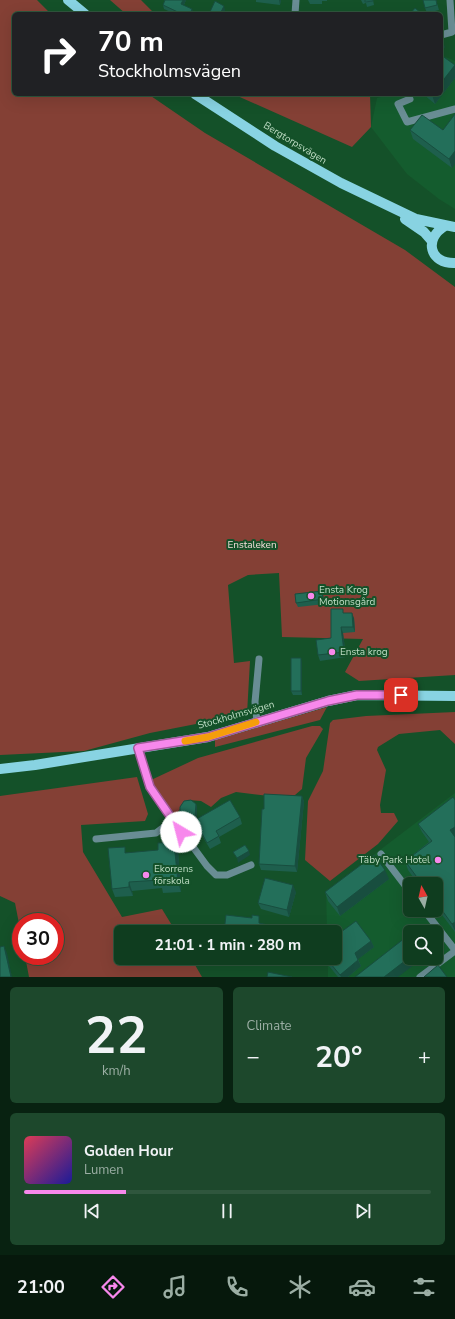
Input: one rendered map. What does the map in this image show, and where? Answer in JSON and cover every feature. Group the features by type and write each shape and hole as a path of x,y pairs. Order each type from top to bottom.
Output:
{"main road":[{"path":"68,0 83,12"},
{"name":"Bergtorpsvägen","path":"198,96 275,146 387,207 416,219 451,226"},
{"name":"Bergtorpsvägen","path":"387,207 424,232 431,240 433,252 438,258 448,263 455,263"},
{"name":"Bergtorpsvägen","path":"431,240 439,230 451,226"},
{"name":"Stockholmsvägen","path":"0,769 35,765 208,737 328,701 357,695 455,696"}],"street":[{"path":"295,12 296,0"},
{"path":"443,34 452,32 450,0"},
{"path":"410,99 398,104 407,122 455,108"},
{"path":"257,722 255,702 258,659"},
{"path":"138,748 150,787 172,820 216,875 227,875 251,865"},
{"path":"96,839 156,832 172,820"},
{"path":"381,854 403,883"},
{"path":"420,977 455,950 429,917"}],"shaded area":[{"path":"443,56 455,61 455,209 439,199 407,174 371,127 377,98 384,96 443,96"},
{"path":"455,793 455,977 328,977 328,965 342,965 342,925 327,925 326,891"}],"green space":[{"name":"Enstaleken","path":"0,0 37,0 49,12 12,12 12,96 151,96 205,133 405,250 455,287 455,675 359,681 345,672 363,639 282,637 279,573 248,575 228,585 234,663 250,661 247,714 150,733 84,751 0,755"},
{"path":"110,0 141,0 153,12 124,12"},
{"path":"237,96 370,96 371,127 352,147"},
{"path":"327,707 320,720 215,747 215,740"},
{"path":"455,712 455,744 440,730 399,734 378,747 377,750 386,770 380,805 381,813 394,813 398,821 378,844 330,881 305,860 308,801 323,771 330,723 333,720 366,716"},
{"path":"312,726 320,726 323,729 306,758 302,789 295,795 278,797 236,792 221,798 211,807 201,801 188,800 175,815 156,791 151,780 198,758"},
{"path":"137,777 148,814 145,821 81,825 83,852 122,917 162,909 172,925 114,925 114,965 195,965 202,977 29,977 27,965 64,965 64,913 17,913 15,903 0,896 0,796"}],"building":[{"path":"165,0 183,0 181,4 192,9 191,12 178,12 163,5"},
{"path":"365,0 373,0 373,1 365,2"},
{"path":"423,0 436,0 437,5 425,8"},
{"path":"215,1 224,6 221,12 210,12"},
{"path":"415,8 420,12 412,12"},
{"path":"443,56 455,65 443,80"},
{"path":"455,114 455,151 449,159 410,130 422,115 443,130"},
{"path":"322,591 323,599 296,603 295,594"},
{"path":"331,609 343,609 343,613 352,613 353,627 341,627 344,652 318,655 316,640 331,638"},
{"path":"291,658 301,658 301,691 291,691"},
{"path":"264,794 302,796 295,866 259,864"},
{"name":"Täby Park Hotel","path":"453,797 455,800 455,827 450,830 455,837 455,922 452,924 443,912 443,877 417,877 405,861 432,841 418,824"},
{"path":"191,800 196,804 195,816 187,817 180,812 180,807 184,801"},
{"path":"230,800 240,817 216,831 219,836 207,843 195,820"},
{"name":"Ekorrens förskola","path":"174,842 178,883 160,884 160,880 129,882 129,887 112,889 108,848 125,847 125,853 158,850 158,843"},
{"path":"245,845 249,851 237,858 233,852"},
{"path":"374,855 385,870 337,907 325,892"},
{"path":"265,878 293,885 287,910 258,903"},
{"path":"226,915 252,918 252,915 259,916 259,923 268,925 225,925"},
{"path":"356,921 371,941 355,953 358,960 340,975 332,965 342,965 342,931"},
{"path":"403,939 403,962 384,977 355,977"},
{"path":"4,946 11,977 0,977 0,947"},
{"path":"438,965 447,977 424,977"},
{"path":"268,972 292,977 267,977"}],"slow traffic":[{"path":"185,741 208,737 256,722"}],"place":[{"name":"Ensta Krog Motionsgård","path":"311,596"},
{"name":"Ensta krog","path":"332,652"},
{"name":"Täby Park Hotel","path":"438,860"},
{"name":"Ekorrens förskola","path":"146,875"}],"route":[{"path":"181,832 150,787 143,769 138,748 208,737 328,701 357,695 401,695"}]}
